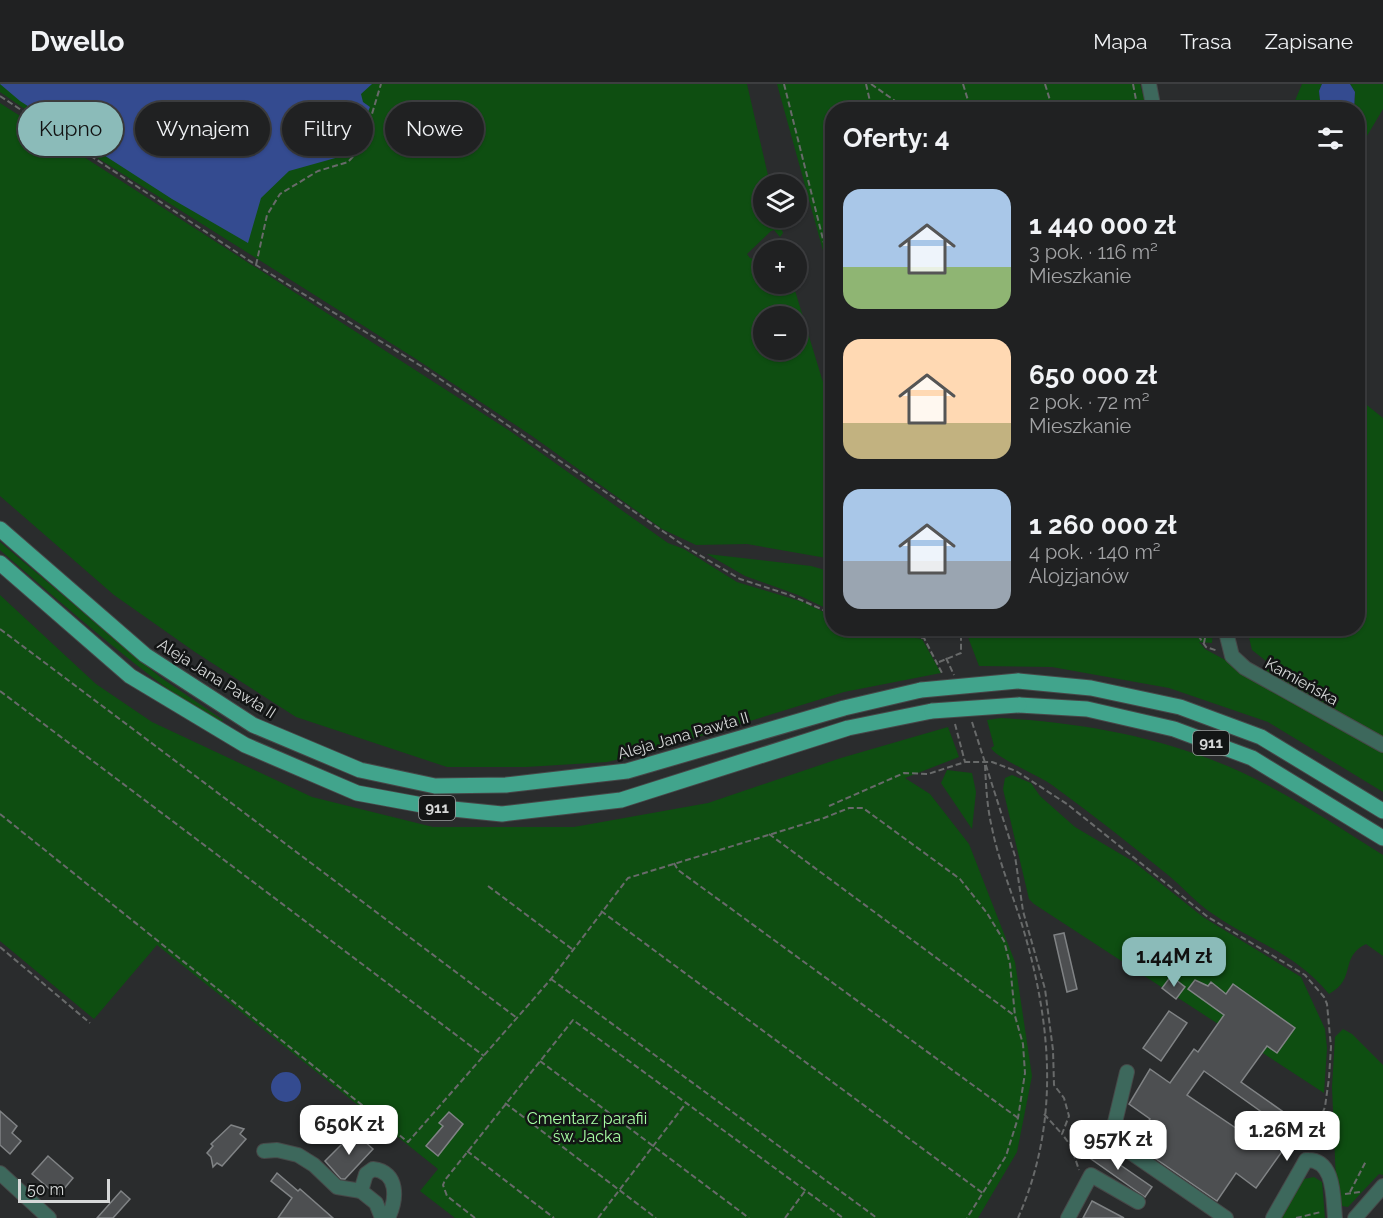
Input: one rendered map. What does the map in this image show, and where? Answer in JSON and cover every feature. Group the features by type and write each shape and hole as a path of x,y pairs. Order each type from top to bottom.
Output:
{"main road":[{"name":"Aleja Jana Pawła II","path":"0,529 145,655 253,725 360,770 435,786 506,785 627,771 844,708 921,690 1018,681 1091,688 1180,707 1261,737 1383,812"},
{"name":"911","path":"0,563 130,676 245,745 357,793 433,807 502,814 621,800 848,728 932,711 1019,705 1087,709 1174,729 1252,758 1383,838"}],"street":[{"path":"1149,84 1152,102"},
{"name":"Kamieńska","path":"1227,636 1232,656 1245,668 1383,745"},
{"path":"1127,1072 1111,1139 1226,1218"},
{"path":"264,1150 277,1150 298,1155 314,1165 337,1186 361,1191 376,1203 382,1218"},
{"path":"1273,1218 1306,1160 1324,1166 1330,1177 1330,1215"},
{"path":"361,1191 366,1174 373,1169 382,1170 390,1176 395,1193 388,1218"},
{"path":"0,1173 49,1218"},
{"path":"1068,1218 1091,1175 1138,1202"},
{"path":"1355,1218 1383,1186"}],"path":[{"path":"256,265 267,215 280,194 318,171 348,162 362,147 381,84"},
{"path":"784,84 825,247"},
{"path":"866,84 870,102"},
{"path":"872,84 897,102"},
{"path":"963,84 969,102"},
{"path":"1045,84 1051,102"},
{"path":"1133,84 1136,102"},
{"path":"0,96 256,265 421,366 644,521 740,579 790,595 825,611"},
{"path":"0,629 517,1018"},
{"path":"938,662 961,653 961,636"},
{"path":"1199,636 1204,643 1205,636"},
{"path":"946,658 956,681"},
{"path":"0,691 484,1056"},
{"path":"970,718 1015,856 1023,911 1045,989 1053,1050 1054,1085 1065,1098 1069,1116 1062,1134"},
{"path":"829,806 904,773 928,774 965,762 998,762 1039,785 1091,822 1208,917 1294,967 1316,986 1327,1004 1331,1047 1325,1107 1307,1148"},
{"path":"985,762 992,828 1023,927 1046,1026 1048,1081 1034,1182 1018,1218"},
{"path":"0,814 408,1142 550,979 628,878 857,806 960,879 987,913 1004,941 1010,964 1015,1016 1023,1044 1025,1073 1018,1118 1006,1156 967,1218"},
{"path":"769,834 1015,1016"},
{"path":"674,863 678,870 1018,1118"},
{"path":"488,886 573,950"},
{"path":"601,911 984,1194"},
{"path":"0,947 90,1023"},
{"path":"550,979 877,1218"},
{"path":"475,1218 447,1196 443,1185 467,1151 573,1020 843,1218"},
{"path":"539,1060 749,1218"},
{"path":"505,1103 656,1218"},
{"path":"598,1218 686,1103"},
{"path":"1043,1114 1071,1146 1085,1187"},
{"path":"467,1151 554,1218"},
{"path":"1350,1192 1366,1161"},
{"path":"785,1218 805,1191"},
{"path":"1339,1196 1350,1192 1367,1192"},
{"path":"1296,1218 1330,1215"}],"green space":[{"path":"0,84 747,84 768,174 753,174 753,228 781,228 783,233 780,237 774,230 762,240 753,240 753,248 747,254 753,259 753,294 796,294 800,306 753,306 753,360 807,360 807,330 825,386 825,558 747,544 696,545 662,529 532,436 416,359 94,156 123,156 123,102 18,102 18,104 0,92"},
{"path":"777,84 1140,84 1145,102 825,102 825,258 807,193 807,174 802,174"},
{"path":"1302,84 1322,84 1319,91 1320,102 1294,102"},
{"path":"1350,84 1383,84 1383,109 1365,139 1365,102 1354,102 1355,92"},
{"path":"0,103 18,115 18,156 82,156 510,431 668,543 684,549 737,582 803,602 825,613 825,636 903,636 922,639 941,673 844,692 646,753 607,762 526,767 447,767 296,717 195,652 114,595 0,496"},
{"path":"1365,404 1383,418 1383,742 1269,679 1264,667 1266,661 1252,650 1249,636 1365,636"},
{"path":"0,542 160,677 223,720 220,725 162,685 107,641 0,550"},
{"path":"707,554 811,566 825,570 825,608 798,595 745,576"},
{"name":"Cmentarz parafii św. Jacka","path":"0,595 96,684 152,722 312,797 433,827 574,827 708,803 841,758 948,727 959,757 905,778 930,794 969,844 1015,962 1032,1076 1017,1152 978,1218 455,1218 420,1191 438,1169 157,945 94,1019 0,941"},
{"path":"968,636 1212,636 1212,643 1199,642 1205,649 1383,746 1383,792 1268,722 1169,688 1052,667 979,666"},
{"path":"1001,718 1093,728 1183,750 1260,781 1331,822 1383,855 1383,956 1366,944 1358,949 1353,955 1343,982 1329,994 1315,979 1288,958 1207,910 1154,863 1052,785 994,752 991,748 994,746 987,720"},
{"path":"947,770 972,773 976,792 972,829 941,783"},
{"path":"1012,775 1031,783 1040,796 1075,827 1134,862 1203,917 1301,977 1325,1029 1327,1048 1324,1093 1029,899 1003,789 1005,778"},
{"path":"1343,1029 1352,1034 1383,1065 1383,1175 1379,1174 1348,1207 1337,1205 1332,1087 1335,1037"},
{"path":"1314,1177 1322,1182 1325,1218 1281,1218 1304,1179"}],"water":[{"path":"0,84 372,84 361,94 363,102 282,102 282,156 340,156 289,171 261,198 248,243 172,199 105,156 123,156 123,102 20,101"},
{"path":"1322,84 1350,84 1355,92 1354,102 1320,102 1319,91"},
{"path":"286,1072 297,1076 301,1087 297,1098 286,1102 275,1098 271,1087 275,1076"}],"building":[{"path":"1064,933 1077,989 1067,992 1054,935"},
{"path":"1171,976 1185,987 1176,999 1162,988"},
{"path":"1195,980 1208,986 1211,982 1226,994 1233,984 1295,1028 1277,1053 1267,1046 1241,1082 1306,1128 1288,1153 1283,1150 1256,1188 1236,1173 1217,1201 1133,1143 1150,1119 1129,1104 1150,1069 1170,1083 1194,1049 1198,1052 1224,1015 1188,989","holes":["1204,1071 1280,1125 1264,1147 1187,1095"]},
{"path":"1169,1011 1187,1023 1161,1061 1143,1048"},
{"path":"0,1111 17,1126 12,1133 21,1141 10,1154 0,1145"},
{"path":"449,1112 463,1124 438,1156 426,1146 443,1126 439,1123"},
{"path":"231,1125 244,1129 240,1134 246,1139 222,1166 217,1163 213,1167 211,1157 207,1153 213,1146 211,1144"},
{"path":"354,1132 373,1149 345,1179 341,1179 325,1161"},
{"path":"1090,1144 1152,1187 1145,1197 1084,1154"},
{"path":"48,1156 73,1178 58,1196 32,1174"},
{"path":"277,1173 298,1191 300,1189 333,1218 278,1218 292,1198 271,1181"},
{"path":"121,1191 130,1199 113,1218 97,1218"},
{"path":"1092,1201 1124,1218 1083,1218"}]}
